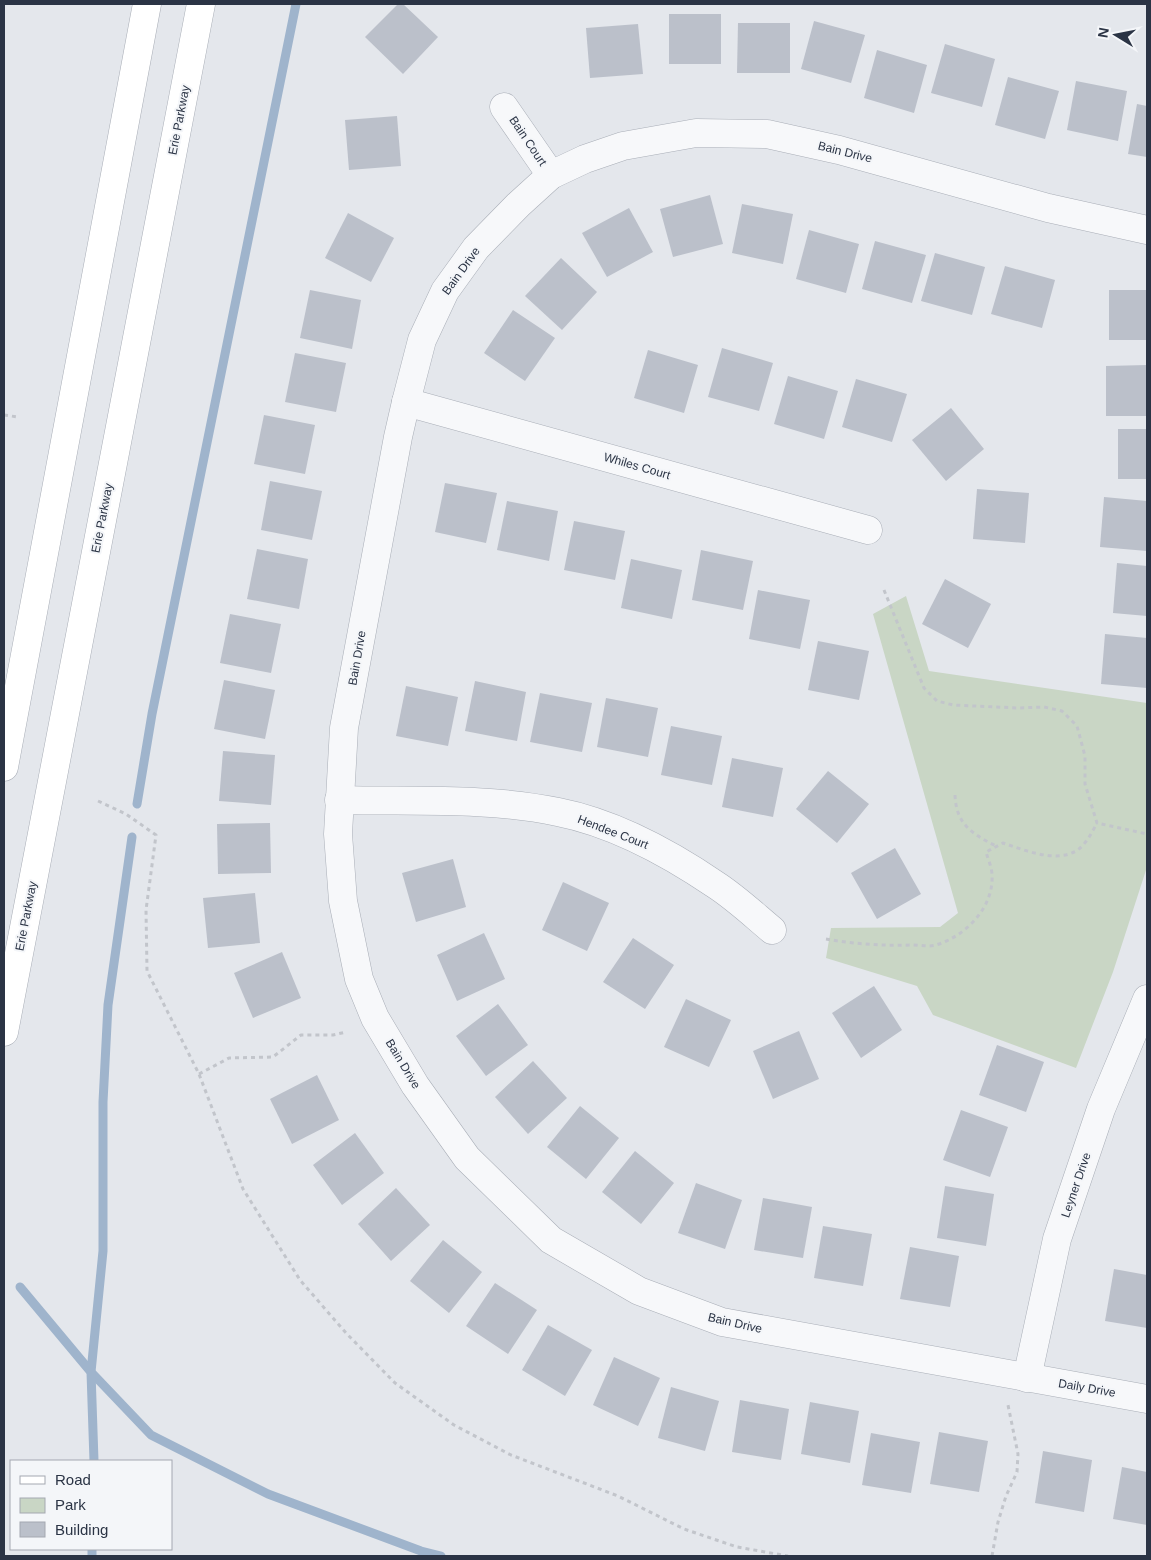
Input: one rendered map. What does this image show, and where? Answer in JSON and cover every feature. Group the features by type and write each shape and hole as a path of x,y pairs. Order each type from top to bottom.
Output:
{"main road":[{"path":"4,767 147,4"},
{"name":"Erie Parkway","path":"4,1032 201,4"}],"street":[{"name":"Bain Court","path":"504,106 551,175"},
{"name":"Bain Drive","path":"1027,1378 722,1322 639,1291 551,1240 467,1158 415,1086 375,1018 359,979 343,901 338,834 344,728 406,402 422,340 444,291 476,248 518,205 551,175 585,159 623,146 696,132 766,134 839,150 1048,208 1147,230"},
{"name":"Whiles Court","path":"406,402 868,530"},
{"name":"Hendee Court","path":"339,800 498,803 559,812 606,826 654,848 717,885 772,930"},
{"name":"Leyner Drive","path":"1027,1378 1057,1239 1101,1109 1147,998"},
{"name":"Daily Drive","path":"1027,1378 1147,1399"}],"path":[{"path":"4,415 18,417"},
{"path":"826,939 847,943 906,946 934,945 951,939 970,926 982,911 989,894 992,874 986,852 1003,843 1030,852 1064,856 1077,850 1088,838 1097,822 1085,784 1085,756 1077,726 1062,712 1044,707 1018,708 953,705 937,701 924,688 884,590"},
{"path":"955,795 959,818 974,834 996,847"},
{"path":"98,801 126,814 156,835 146,910 147,971 199,1074 243,1189 300,1280 346,1333 395,1383 454,1425 511,1456 618,1496 684,1530 737,1547 788,1556"},
{"path":"1097,822 1147,834"},
{"path":"199,1074 229,1058 273,1057 301,1035 333,1036 346,1032"},
{"path":"992,1556 998,1522 1006,1496 1017,1472 1018,1454 1008,1405"}],"green space":[{"path":"906,596 929,671 1147,703 1147,867 1113,972 1076,1068 933,1015 917,986 826,958 831,928 940,927 958,913 873,614"}],"building":[{"path":"398,4 403,4 438,37 403,74 365,37"},
{"path":"669,14 721,14 721,64 669,64"},
{"path":"814,21 865,35 851,83 801,69"},
{"path":"738,23 790,23 790,73 737,73"},
{"path":"638,24 643,74 590,78 586,28"},
{"path":"945,44 995,59 982,107 931,93"},
{"path":"877,50 927,65 914,113 864,98"},
{"path":"1008,77 1059,91 1045,139 995,125"},
{"path":"1076,81 1127,91 1118,141 1067,130"},
{"path":"1137,104 1147,106 1147,157 1128,154"},
{"path":"397,116 401,166 349,170 345,120"},
{"path":"710,195 723,244 673,257 660,209"},
{"path":"742,204 793,214 783,264 732,253"},
{"path":"629,208 653,252 607,277 582,233"},
{"path":"348,213 394,238 371,282 325,258"},
{"path":"809,230 859,244 846,293 796,279"},
{"path":"875,241 926,255 912,303 862,289"},
{"path":"935,253 985,267 972,315 921,301"},
{"path":"561,258 597,292 562,330 525,296"},
{"path":"1005,266 1055,280 1042,328 991,314"},
{"path":"310,290 361,300 352,349 300,338"},
{"path":"1109,290 1147,290 1147,340 1109,340"},
{"path":"513,310 555,338 525,381 484,353"},
{"path":"722,348 773,363 759,411 708,397"},
{"path":"648,350 698,365 684,413 634,398"},
{"path":"295,353 346,363 336,412 285,402"},
{"path":"1147,365 1147,416 1106,416 1106,366"},
{"path":"788,376 838,391 824,439 774,424"},
{"path":"856,379 907,394 892,442 842,427"},
{"path":"951,408 984,449 946,481 912,440"},
{"path":"264,415 315,425 305,474 254,464"},
{"path":"1118,429 1147,429 1147,479 1118,479"},
{"path":"270,481 322,491 312,540 261,530"},
{"path":"445,483 497,493 486,543 435,532"},
{"path":"977,489 1029,493 1025,543 973,539"},
{"path":"1104,497 1147,501 1147,551 1100,547"},
{"path":"507,501 558,511 549,561 497,550"},
{"path":"574,521 625,531 615,580 564,570"},
{"path":"257,549 308,559 299,609 247,599"},
{"path":"701,550 753,561 743,610 692,600"},
{"path":"631,559 682,570 672,619 621,608"},
{"path":"1117,563 1147,566 1147,616 1113,613"},
{"path":"945,579 991,604 968,648 922,624"},
{"path":"758,590 810,600 800,649 749,639"},
{"path":"230,614 281,624 271,673 220,663"},
{"path":"1105,634 1147,638 1147,688 1101,684"},
{"path":"818,641 869,651 859,700 808,690"},
{"path":"224,680 275,690 265,739 214,729"},
{"path":"475,681 526,692 517,741 465,731"},
{"path":"406,686 458,697 448,746 396,736"},
{"path":"540,693 592,703 582,752 530,742"},
{"path":"606,698 658,708 648,757 597,747"},
{"path":"671,726 722,736 712,785 661,775"},
{"path":"223,751 275,755 271,805 219,801"},
{"path":"732,758 783,768 773,817 722,807"},
{"path":"828,771 869,804 837,843 796,809"},
{"path":"270,823 271,873 218,874 217,824"},
{"path":"895,848 921,894 877,919 851,873"},
{"path":"453,859 466,907 416,922 402,873"},
{"path":"563,882 609,903 587,951 542,930"},
{"path":"255,893 260,943 208,948 203,898"},
{"path":"484,933 505,979 457,1001 437,955"},
{"path":"633,938 674,965 645,1009 603,982"},
{"path":"282,952 301,998 253,1018 234,973"},
{"path":"874,986 902,1030 861,1058 832,1013"},
{"path":"686,999 731,1020 709,1067 664,1047"},
{"path":"498,1004 528,1045 486,1076 456,1036"},
{"path":"799,1031 819,1079 773,1099 753,1051"},
{"path":"997,1045 1044,1062 1026,1112 979,1095"},
{"path":"533,1061 567,1098 528,1134 495,1097"},
{"path":"317,1075 339,1120 292,1144 270,1099"},
{"path":"580,1106 619,1138 586,1179 547,1147"},
{"path":"961,1110 1008,1127 990,1177 943,1160"},
{"path":"355,1133 384,1173 342,1205 313,1165"},
{"path":"635,1151 674,1183 641,1224 602,1192"},
{"path":"696,1183 742,1200 725,1249 678,1233"},
{"path":"945,1186 994,1194 986,1246 937,1238"},
{"path":"396,1188 430,1225 391,1261 358,1224"},
{"path":"763,1198 812,1207 803,1258 754,1250"},
{"path":"823,1226 872,1234 863,1286 814,1278"},
{"path":"443,1240 482,1272 449,1313 410,1281"},
{"path":"910,1247 959,1256 950,1307 900,1299"},
{"path":"1114,1269 1147,1275 1147,1328 1105,1321"},
{"path":"495,1283 537,1310 508,1354 466,1326"},
{"path":"548,1325 592,1350 565,1396 522,1370"},
{"path":"614,1357 660,1378 638,1426 593,1405"},
{"path":"671,1387 719,1401 705,1451 658,1438"},
{"path":"740,1400 789,1409 781,1460 732,1452"},
{"path":"810,1402 859,1411 850,1463 801,1454"},
{"path":"939,1432 988,1441 979,1492 930,1484"},
{"path":"871,1433 920,1442 911,1493 862,1485"},
{"path":"1043,1451 1092,1460 1084,1512 1035,1503"},
{"path":"1122,1467 1147,1472 1147,1525 1113,1519"}],"waterway":[{"path":"137,804 152,714 296,4"},
{"path":"132,837 108,1005 103,1102 103,1251 91,1372 151,1435 268,1494 421,1551 441,1556"},
{"path":"20,1287 91,1372 94,1460"},
{"path":"92,1550 92,1556"}]}
